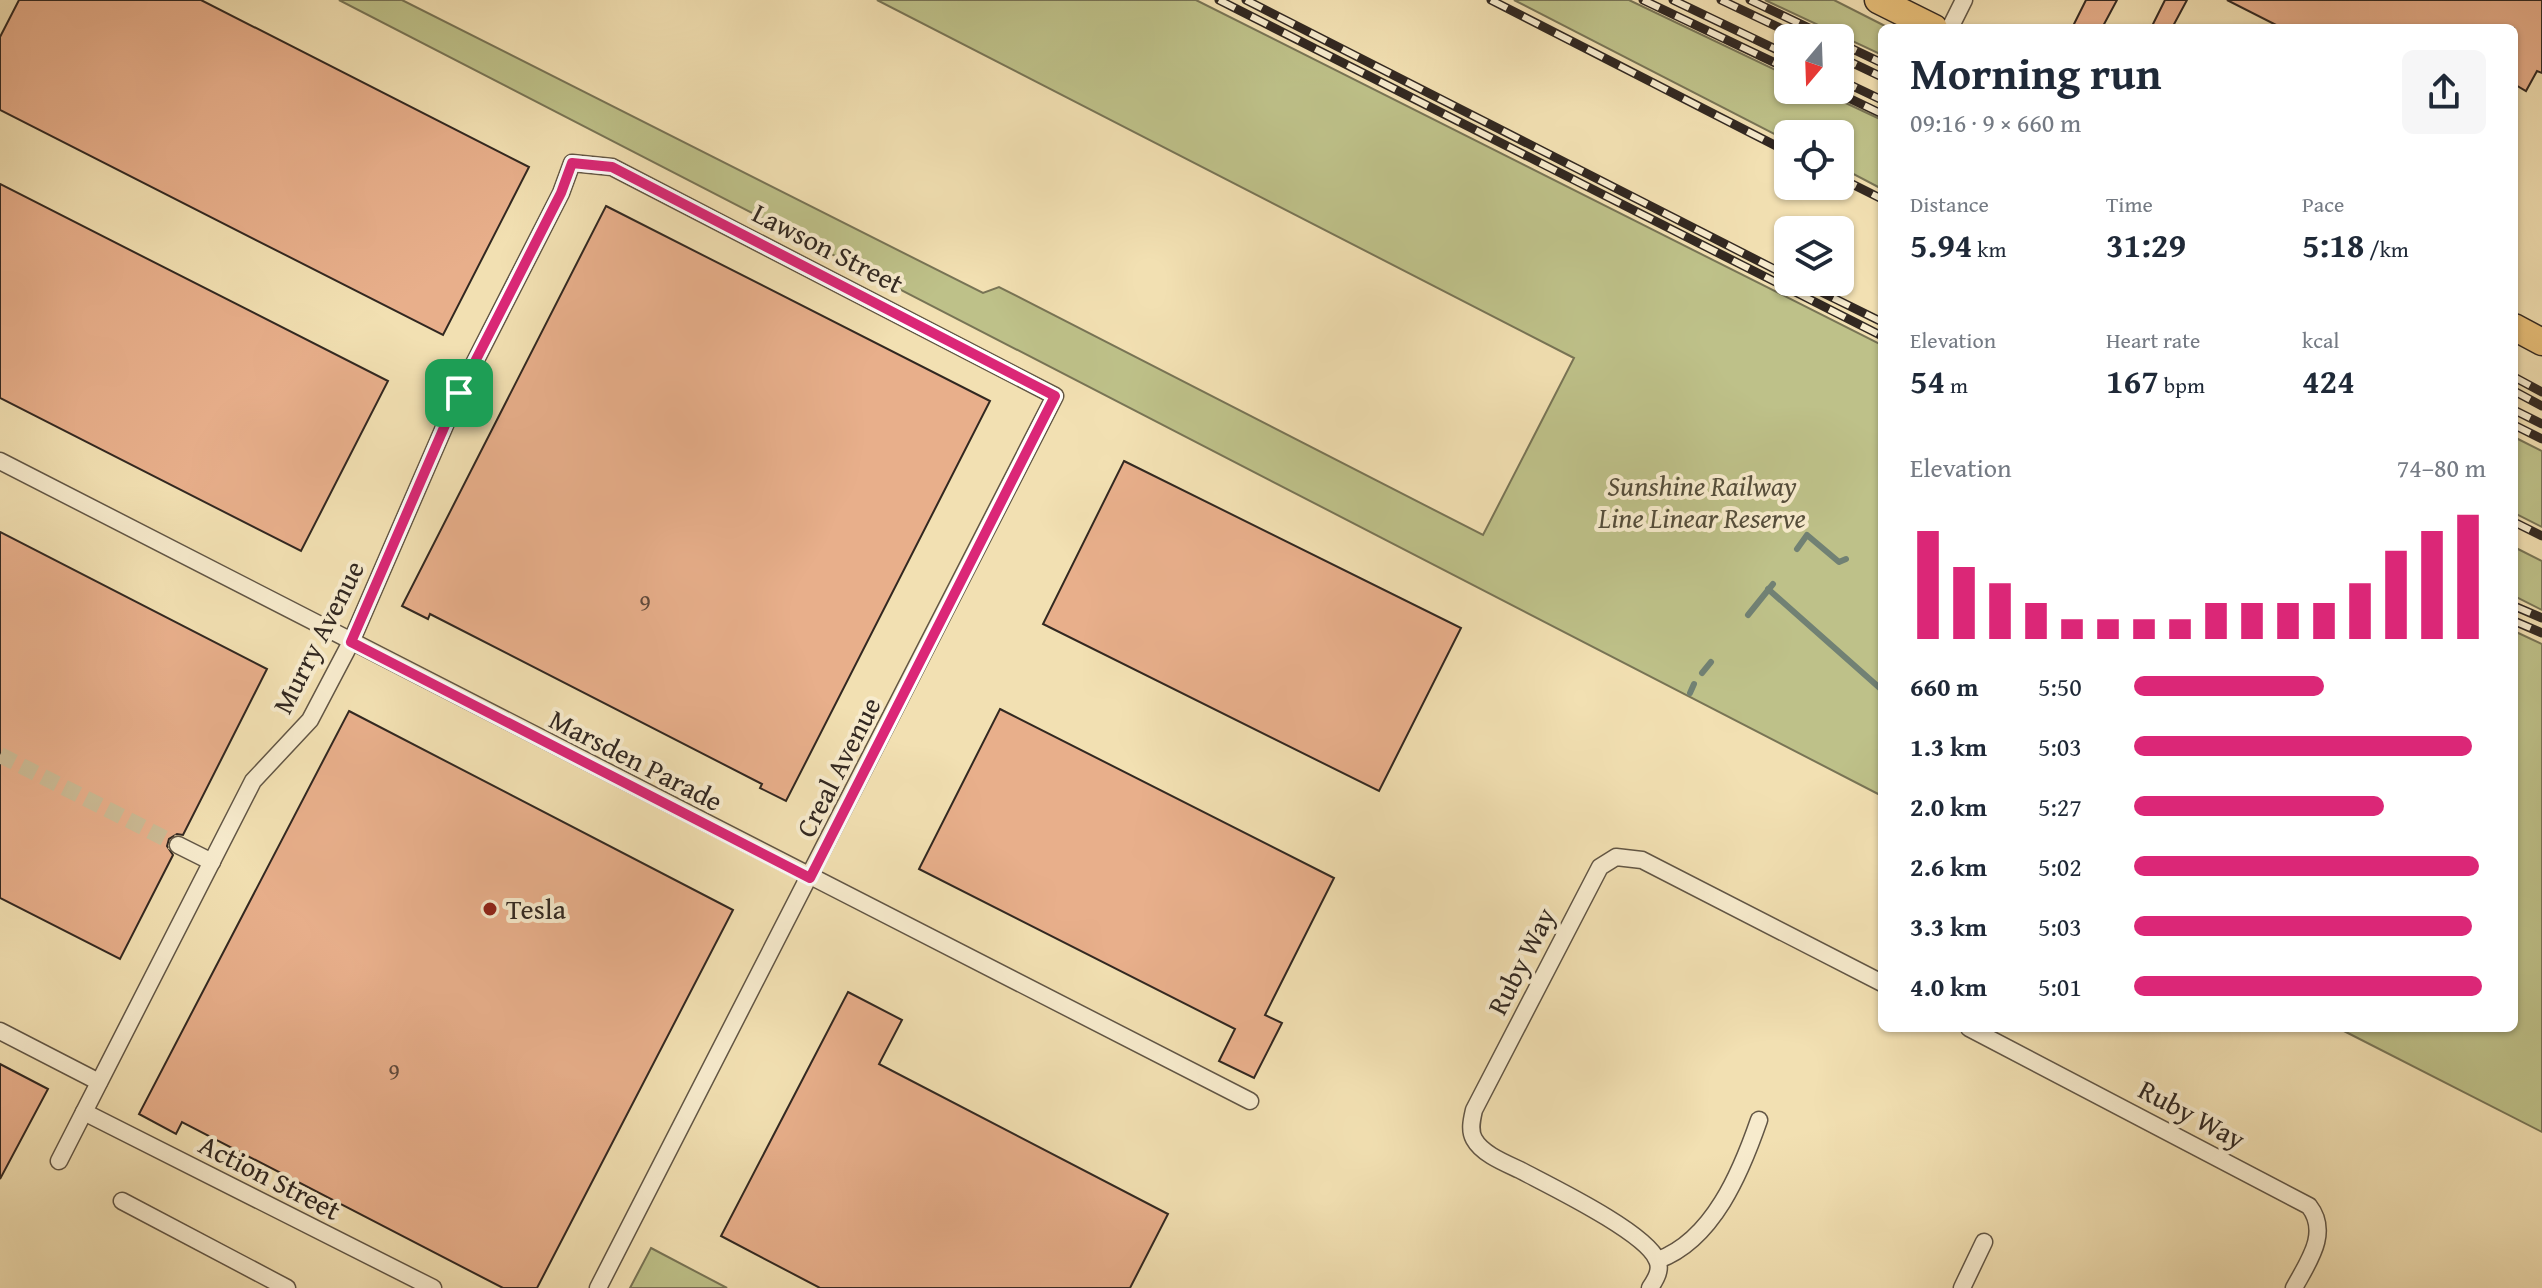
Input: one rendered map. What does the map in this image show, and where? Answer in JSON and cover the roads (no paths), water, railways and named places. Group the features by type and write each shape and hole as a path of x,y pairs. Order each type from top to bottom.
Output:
{"main road":[{"path":"1878,0 1926,24"},
{"path":"2518,329 2542,342"}],"street":[{"path":"1952,24 1964,0"},
{"name":"Lawson Street","path":"572,163 612,167 1055,396"},
{"name":"Murry Avenue","path":"59,1161 253,781 310,720 351,642 459,393 561,193 572,163"},
{"name":"Creal Avenue","path":"598,1288 1055,396"},
{"name":"Marsden Parade","path":"0,461 1250,1101"},
{"path":"178,845 212,862"},
{"name":"Ruby Way","path":"1658,1260 1648,1246 1627,1231 1501,1160 1472,1137 1474,1110 1600,867 1616,857 1642,860 1878,981"},
{"path":"0,1031 99,1082"},
{"name":"Ruby Way","path":"1977,1032 2309,1206 2318,1218 2319,1235 2294,1288"},
{"name":"Action Street","path":"84,1112 433,1288"},
{"path":"1650,1288 1659,1272 1658,1260 1682,1250 1704,1228 1740,1168 1759,1120"},
{"path":"122,1201 287,1288"},
{"path":"1962,1288 1984,1242"}],"waterway":[{"path":"1797,549 1807,535 1839,562 1846,559"},
{"path":"1748,615 1773,584"},
{"path":"1768,589 1878,686"},
{"path":"1702,673 1711,662"},
{"path":"1690,693 1694,684"}],"tunnel":[{"path":"0,755 178,845"}],"railway":[{"path":"1219,0 1878,334"},
{"path":"1246,0 1774,269"},
{"path":"1491,0 1774,145"},
{"path":"1643,0 1774,62"},
{"path":"1673,0 1774,48"},
{"path":"1721,0 1774,25"},
{"path":"1750,0 1801,24"},
{"path":"1854,50 1878,61"},
{"path":"1854,64 1878,75"},
{"path":"1854,87 1878,98"},
{"path":"1854,101 1878,112"},
{"path":"1854,185 1878,197"},
{"path":"1829,296 1878,320"},
{"path":"2518,379 2542,392"},
{"path":"2518,393 2542,406"},
{"path":"2518,412 2542,424"},
{"path":"2518,427 2542,439"},
{"path":"2518,524 2542,536"},
{"path":"2518,608 2542,618"},
{"path":"2518,623 2542,633"}],"place":[{"name":"Tesla","path":"490,909"}],"park label":[{"name":"Sunshine Railway Line Linear Reserve","path":"1702,502"}]}
